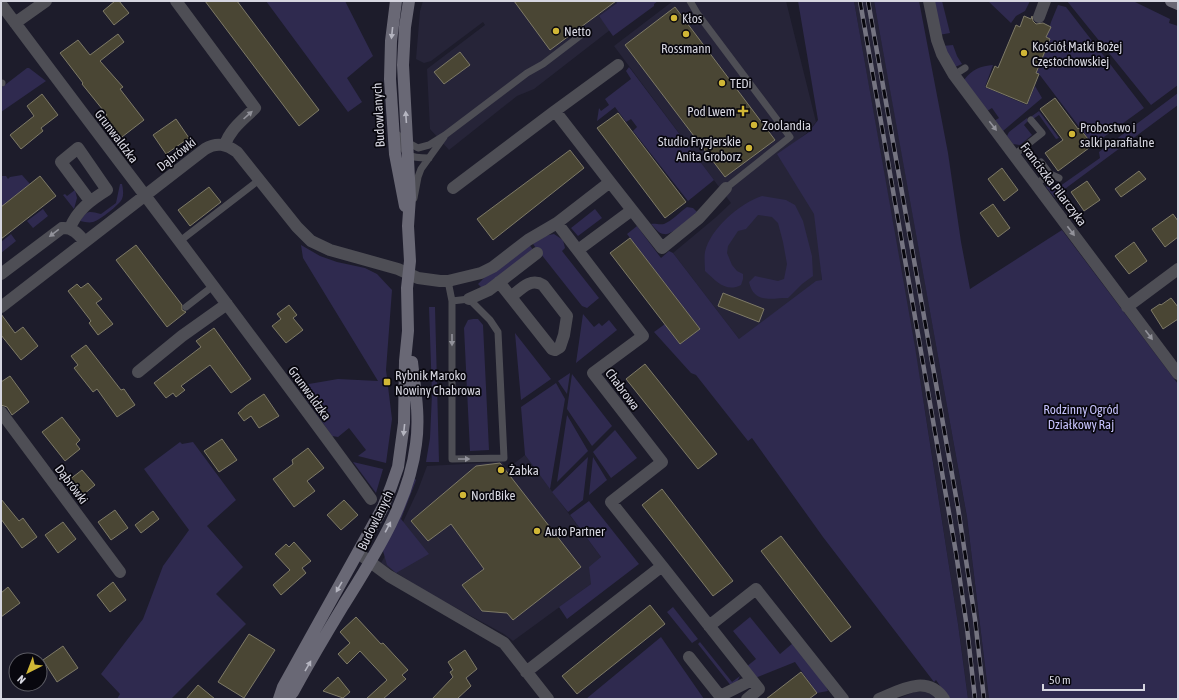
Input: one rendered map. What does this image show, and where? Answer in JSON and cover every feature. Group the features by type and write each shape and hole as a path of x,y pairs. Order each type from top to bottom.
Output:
{"main road":[{"name":"Budowlanych","path":"287,699 293,692 370,562 403,494 411,470 416,447 418,409 408,331 407,288 410,259 408,226 395,154 390,56 396,1"},
{"name":"Budowlanych","path":"408,226 410,197 403,65 405,27 409,1"},
{"path":"1171,1 1178,4"},
{"name":"Budowlanych","path":"279,699 283,687 358,553 390,491 398,467 404,423 405,361 408,331"}],"street":[{"path":"15,23 46,1"},
{"path":"176,1 255,108 234,128 227,138 225,145 237,152 297,227 313,243 330,250 398,269 418,278 448,281 488,270 528,240 557,223 610,182"},
{"name":"Franciszka Pilarczyka","path":"929,1 937,40 942,54 954,75 1178,374"},
{"path":"1039,17 1045,1"},
{"name":"Grunwaldzka","path":"1,4 180,241 371,499"},
{"path":"453,188 555,110 618,65"},
{"path":"555,110 662,248 700,218 726,188"},
{"name":"Dąbrówki","path":"1,307 208,147 215,144 225,145"},
{"path":"70,228 76,216 90,201"},
{"path":"578,250 632,210"},
{"name":"Chabrowa","path":"557,223 643,336 594,373 662,462 611,502 662,566"},
{"path":"1,274 60,229 65,227 70,228 78,234 85,242"},
{"path":"469,299 488,290 537,253"},
{"path":"1127,306 1178,269"},
{"path":"498,282 552,349 555,350 560,348 567,316 542,285 539,282 528,283 511,297"},
{"path":"138,372 182,336 227,304"},
{"name":"Dąbrówki","path":"1,412 120,572"},
{"path":"358,553 400,582 504,643 548,699"},
{"path":"526,672 662,566 759,689 747,699"},
{"path":"709,626 756,589 843,699"},
{"path":"689,657 720,696 752,680"},
{"path":"879,699 914,686 922,685 932,687 944,699"}],"lane":[{"path":"690,1 697,13 790,137 726,188"},
{"path":"407,142 416,147 423,148 445,135 527,73 543,64 585,32"},
{"path":"954,75 966,68"},
{"path":"393,120 402,149 408,156 415,158 429,158"},
{"path":"1014,155 1042,133 1031,120"},
{"path":"408,226 418,177 423,166 435,152 445,135"},
{"path":"1041,162 1050,174 1059,178"},
{"path":"1036,184 1050,174"},
{"path":"180,241 260,180"},
{"path":"448,281 452,301 452,459 504,458 498,332 490,320 469,299 452,301"},
{"path":"186,307 213,286"}],"shaded area":[{"path":"423,1 616,1 617,3 599,16 610,30 534,89 517,96 449,150 430,129 427,69 485,25 483,22 431,61 424,63 416,59 420,11"},
{"path":"673,1 786,1 816,122 809,131 780,155 786,168 817,214 822,282 742,343 673,253 731,203 614,46"},
{"path":"854,1 874,1 967,517 989,699 968,699 925,411"},
{"path":"525,455 601,557 591,584 513,641 504,634 425,591 381,563 397,535 418,490 427,466 502,462 507,469"},
{"path":"914,692 927,692 941,699 897,699"}],"green space":[{"path":"266,1 345,1 373,56 347,78 362,102 348,112"},
{"path":"616,1 658,1 654,4 654,6 613,36 599,16 617,3"},
{"path":"798,1 854,1 915,347 958,624 968,699 949,699 936,680 934,682 823,537 752,438 748,441 696,375 691,373 654,332 665,324 680,344 700,329 627,234 637,226 661,258 669,251 673,253 739,339 816,281 822,280 814,214 777,154 812,130 811,129 818,120"},
{"name":"Rodzinny Ogród Działkowy Raj","path":"874,1 919,1 948,153 961,242 970,289 1062,230 1178,384 1178,699 989,699 967,517"},
{"path":"932,1 942,1 950,33 939,35"},
{"path":"988,1 1030,1 1025,11 1016,16 1011,23"},
{"path":"1067,1 1133,1 1170,19 1169,23 1178,26 1178,85 1151,105"},
{"path":"1058,5 1066,7 1144,108 1093,145 1039,74 1036,73 1051,22"},
{"path":"953,45 962,64 955,67 942,46"},
{"path":"993,65 985,87 1027,105 1035,86 1042,98 1003,131 994,121 999,118 992,108 987,111 964,80 970,73 977,69"},
{"path":"629,67 714,180 688,201 633,131 637,127 631,119 626,122 615,107 597,121 599,108 601,111 609,105 605,99 631,79 626,71"},
{"path":"27,68 46,81 1,112 1,88"},
{"path":"1178,93 1178,105 1054,197 1046,187 1049,182 1055,184 1050,188 1053,191 1100,158 1099,152"},
{"path":"1039,111 1059,138 1056,139 1039,115 1033,119 1032,116"},
{"path":"1027,118 1028,121 1024,125 1032,135 1020,145 1013,144 1007,136 1009,132"},
{"path":"22,175 30,184 1,207 1,176 6,176 8,179 10,177"},
{"path":"120,184 122,184 123,195 122,199 117,205 96,221 80,221 89,212 101,214 116,203"},
{"path":"75,190 77,198 74,209 63,195 65,194 67,196"},
{"path":"762,196 786,200 795,205 803,221 812,256 813,276 802,284 788,298 770,299 759,297 751,289 749,282 755,276 778,281 784,279 787,264 783,242 778,223 772,217 758,215 746,229 738,231 728,246 727,253 732,265 737,271 743,274 741,285 731,288 726,287 717,282 705,271 705,252 708,243 719,226 745,204"},
{"path":"687,207 693,208 697,212 672,232 662,234 651,224 667,223"},
{"path":"43,209 48,216 33,228 27,221"},
{"path":"595,209 602,218 578,236 571,228"},
{"path":"11,234 16,241 1,253 1,242"},
{"path":"554,234 563,240 565,248 562,251 599,298 587,308 582,306 533,244 544,236"},
{"path":"528,243 534,251 486,289 478,284 483,279"},
{"path":"301,245 320,256 337,262 365,268 377,274 392,290 386,370 392,419 386,463 358,456 366,450 349,428 338,437 332,436 297,386 338,379 378,381 303,258"},
{"path":"429,307 435,307 439,462 426,462 430,438 432,394"},
{"path":"583,314 594,327 599,323 602,326 609,320 617,330 576,363"},
{"path":"478,319 483,325 489,450 470,451 464,328 468,320"},
{"path":"515,333 551,379 521,400"},
{"path":"570,373 567,394 558,381"},
{"path":"572,374 612,426 592,446 567,409"},
{"path":"556,383 565,399 550,489 525,455 521,407"},
{"path":"567,415 588,451 557,482"},
{"path":"615,430 637,458 611,478 593,452"},
{"path":"180,442 182,444 193,442 236,500 207,526 243,567 216,594 246,624 171,699 117,699 120,694 101,674 143,619 163,566 189,530 144,469"},
{"path":"588,457 583,500 568,512 552,492"},
{"path":"593,457 607,480 589,495"},
{"path":"353,462 383,469 376,493"},
{"path":"414,478 416,480 401,519 429,554 396,573 387,565 383,551"},
{"path":"589,501 639,564 567,619 559,607 591,584 589,567 601,557 570,515"},
{"path":"673,607 698,639 692,643 667,612"},
{"path":"750,617 780,654 793,643 824,682 828,691 817,693 795,662 755,678 746,667 756,659 733,631"},
{"path":"661,637 704,699 586,699"},
{"path":"700,642 732,682 740,676 732,687 698,644"}],"building":[{"path":"115,1 119,1 129,13 114,25 103,11"},
{"path":"205,1 237,1 319,110 299,126"},
{"name":"Netto","path":"514,1 616,1 550,50"},
{"path":"675,7 775,140 725,177 625,45"},
{"name":"Kościół Matki Bożej Częstochowskiej","path":"1024,16 1031,19 1032,16 1033,21 1036,24 1043,23 1051,27 1046,37 1050,39 1036,73 1039,74 1027,104 986,87 995,66 998,68 1016,25 1020,27"},
{"path":"118,34 124,42 100,61 123,87 120,89 144,120 118,140 102,118 107,115 60,53 78,40 90,55"},
{"path":"460,52 470,65 444,84 434,72"},
{"path":"42,94 58,115 41,128 43,131 21,149 10,135 34,116 27,106"},
{"name":"Probostwo i salki parafialne","path":"1055,98 1078,129 1079,128 1093,145 1058,171 1045,153 1063,140 1040,109"},
{"path":"618,113 686,202 665,218 597,128"},
{"path":"176,119 189,138 166,154 153,135"},
{"path":"570,150 584,168 493,240 477,219"},
{"path":"1002,168 1018,190 1004,201 988,179"},
{"path":"1139,171 1146,179 1121,197 1115,189"},
{"path":"40,176 56,196 1,239 1,207"},
{"path":"1087,181 1100,200 1084,211 1071,192"},
{"path":"209,187 221,202 190,226 178,210"},
{"path":"993,204 1010,228 998,237 980,213"},
{"path":"1173,214 1178,221 1178,237 1165,247 1152,229"},
{"path":"630,238 700,329 680,344 610,253"},
{"path":"1134,242 1147,261 1129,274 1115,256"},
{"path":"136,245 182,305 182,310 186,312 167,327 116,260"},
{"path":"88,283 102,299 96,303 113,324 98,335 89,323 91,321 68,291 77,284 81,288"},
{"path":"723,293 764,309 759,322 718,306"},
{"path":"1171,298 1178,307 1178,319 1163,329 1151,310"},
{"path":"289,305 297,315 293,318 303,330 286,343 272,326 281,319 277,314"},
{"path":"1,314 15,333 23,327 38,346 21,360 1,335"},
{"path":"214,328 251,379 231,393 210,365 181,386 185,390 176,397 173,393 166,398 154,383 201,347 196,341"},
{"path":"86,345 121,390 124,389 135,405 117,417 97,389 93,392 74,368 78,365 71,356"},
{"path":"645,364 717,454 698,469 626,379"},
{"path":"10,376 29,402 12,415 7,407 1,405 1,382"},
{"path":"264,394 279,416 259,428 251,416 244,421 238,413"},
{"path":"62,417 80,440 76,444 80,449 65,461 42,432"},
{"path":"222,439 237,460 219,472 204,451"},
{"path":"308,448 324,468 307,481 315,491 294,507 273,479 293,464 292,460"},
{"path":"500,463 581,567 513,620 507,613 482,611 462,585 484,569 451,524 428,541 411,521 476,466"},
{"path":"82,470 95,485 78,499 65,483"},
{"path":"662,489 733,581 713,596 642,505"},
{"path":"1,499 19,521 23,518 37,537 22,548 1,519"},
{"path":"344,500 358,515 341,530 327,515"},
{"path":"115,510 128,528 111,540 98,522"},
{"path":"153,511 159,519 141,533 135,525"},
{"path":"63,522 76,539 58,553 45,535"},
{"path":"781,536 851,627 831,642 761,551"},
{"path":"294,542 311,561 302,568 306,573 281,595 273,585 290,570 275,554 286,544 289,547"},
{"path":"113,582 126,600 110,612 97,595"},
{"path":"8,587 20,603 1,617 1,593"},
{"path":"650,605 665,624 577,694 562,676"},
{"path":"356,617 408,670 402,675 406,679 383,699 366,699 387,680 360,651 347,664 338,654 350,643 340,632"},
{"path":"249,634 275,650 244,698 218,682"},
{"path":"63,646 78,668 57,682 48,668 48,656"},
{"path":"465,650 477,669 466,678 471,686 457,699 432,699 453,677 450,672 453,670 448,662"},
{"path":"801,672 817,693 809,699 766,699"},
{"path":"338,677 350,692 343,698 323,691"},
{"path":"198,685 215,699 186,699"}],"railway":[{"path":"860,1 956,553 967,628 975,699"},
{"path":"868,1 958,508 975,619 984,699"}],"place":[{"name":"Kłos","path":"674,18"},
{"name":"Netto","path":"556,31"},
{"name":"Rossmann","path":"686,34"},
{"name":"Kościół Matki Bożej Częstochowskiej","path":"1024,53"},
{"name":"TEDi","path":"722,83"},
{"name":"Pod Lwem","path":"743,111"},
{"name":"Zoolandia","path":"754,125"},
{"name":"Probostwo i salki parafialne","path":"1072,134"},
{"name":"Studio Fryzjerskie Anita Groborz","path":"749,148"},
{"name":"Rybnik Maroko Nowiny Chabrowa","path":"387,382"},
{"name":"Żabka","path":"501,470"},
{"name":"NordBike","path":"463,495"},
{"name":"Auto Partner","path":"537,531"}]}
